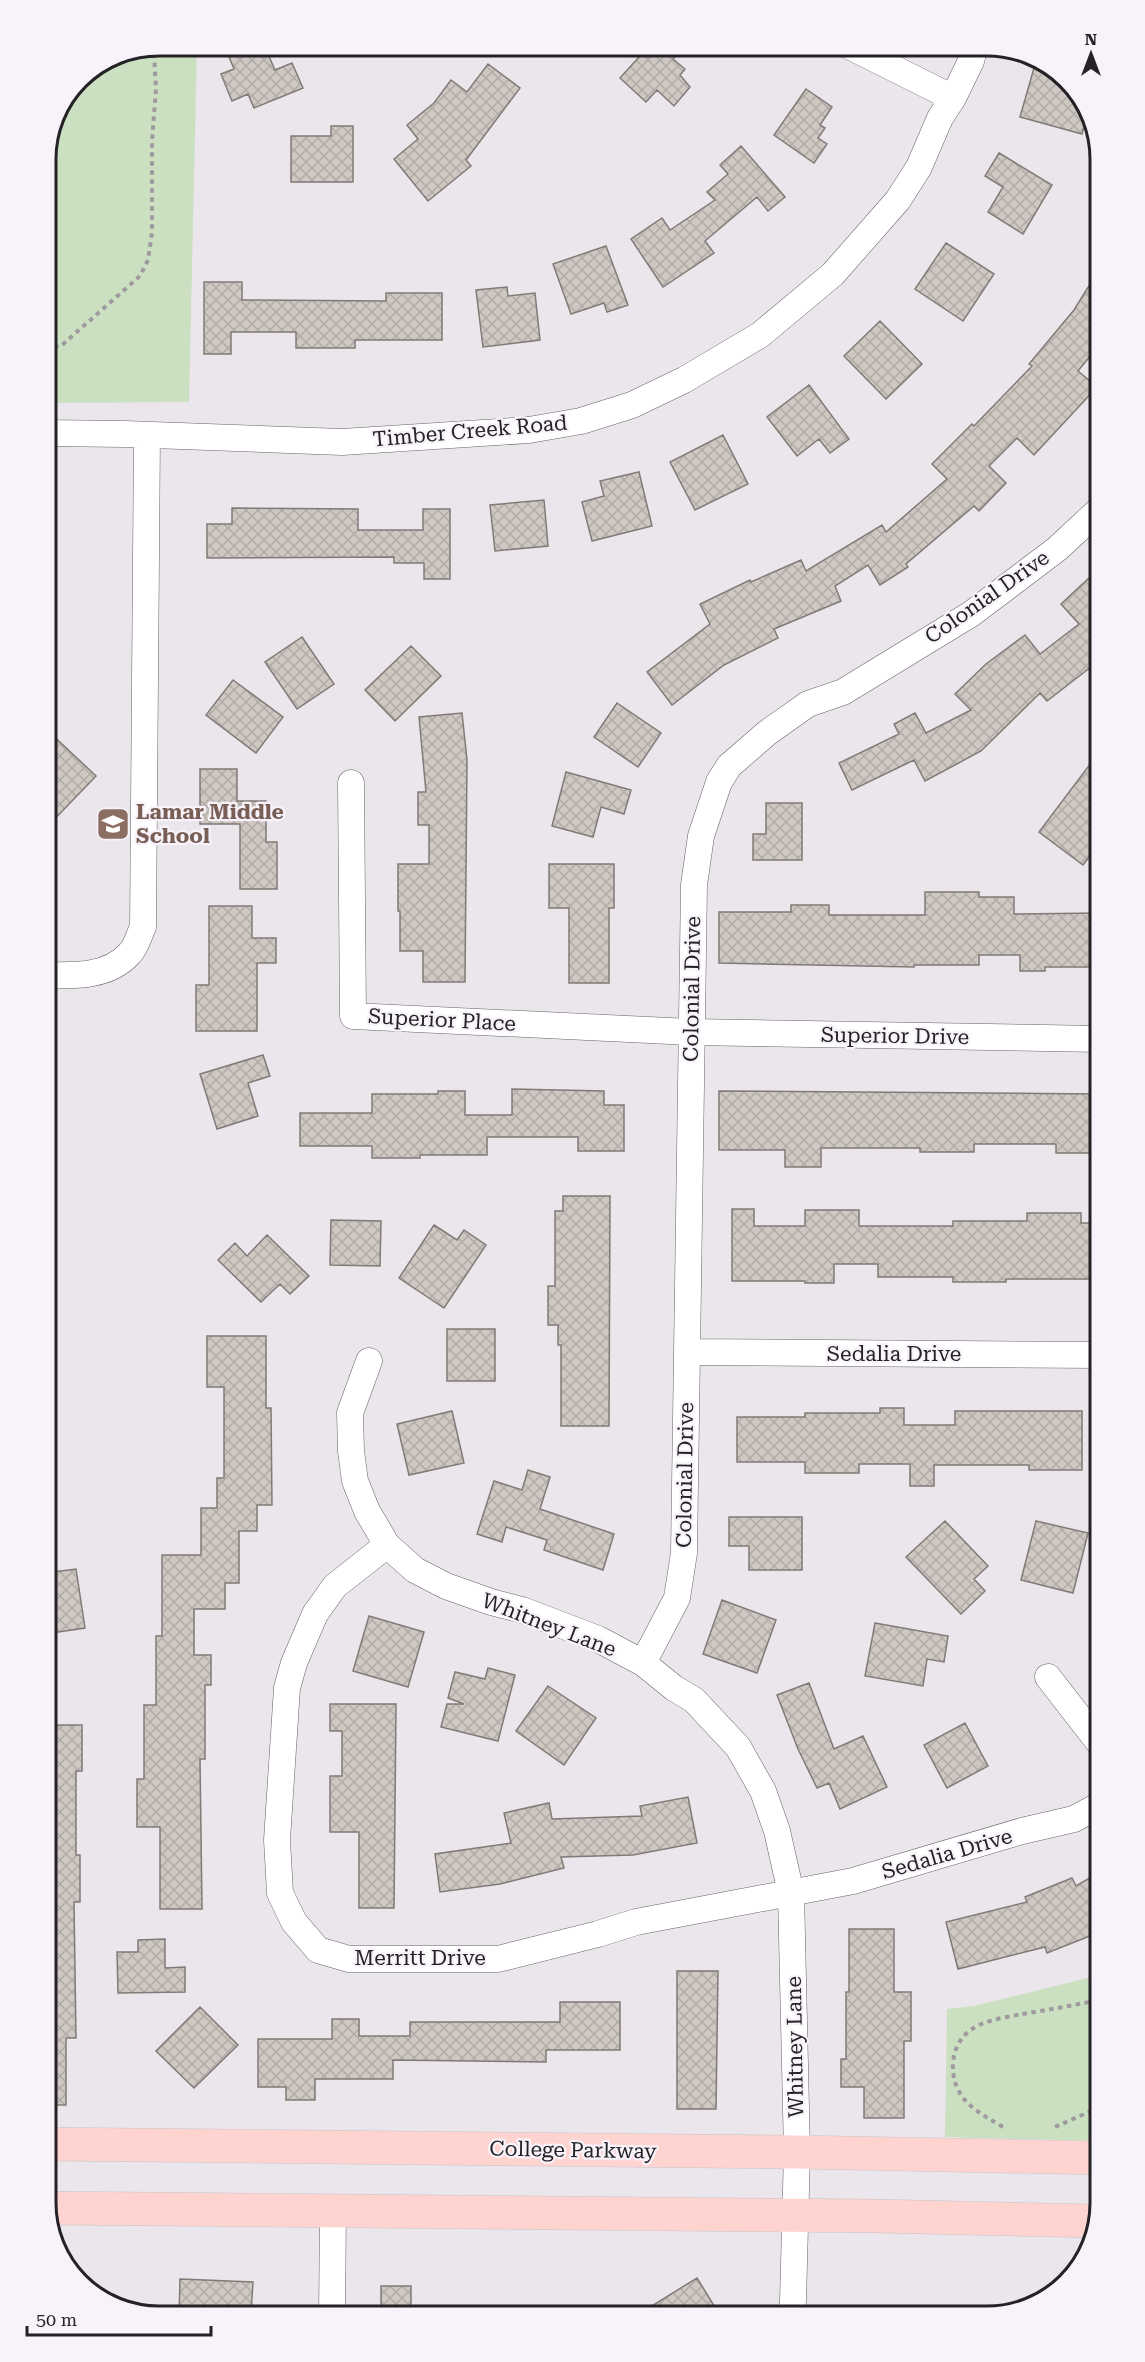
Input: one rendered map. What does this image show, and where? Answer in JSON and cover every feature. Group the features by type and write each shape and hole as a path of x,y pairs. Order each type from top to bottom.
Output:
{"main road":[{"name":"College Parkway","path":"56,2144 797,2152 1090,2158"},
{"path":"56,2208 795,2215 1088,2221"}],"street":[{"path":"869,56 953,98"},
{"name":"Timber Creek Road","path":"56,433 342,442 529,430 580,422 632,405 684,380 760,335 832,274 898,200 919,167 939,118 953,98 972,56"},
{"path":"56,975 78,976 109,968 131,953 143,927 147,435"},
{"name":"Colonial Drive","path":"643,1663 677,1598 684,1553 694,885 700,846 719,782 729,766 767,733 808,704 843,692 971,614 1057,549 1090,518"},
{"name":"Superior Place","path":"351,783 353,1016 691,1032"},
{"name":"Superior Drive","path":"691,1032 1090,1039"},
{"name":"Sedalia Drive","path":"688,1352 1090,1355"},
{"name":"Whitney Lane","path":"369,1361 350,1413 351,1451 355,1481 366,1511 387,1545 415,1570 446,1586 522,1610 598,1639 643,1663 674,1688 694,1700 738,1748 764,1791 777,1832 791,1893 797,2152 791,2306"},
{"name":"Merritt Drive","path":"387,1545 335,1586 315,1614 294,1663 287,1688 277,1840 280,1893 294,1922 318,1950 349,1959 498,1959 636,1922 791,1893"},
{"path":"1048,1677 1090,1731"},
{"name":"Sedalia Drive","path":"791,1893 853,1881 1074,1819 1090,1810"},
{"path":"332,2306 333,2211"}],"path":[{"path":"56,347 61,346 140,276 148,260 152,233 152,141 156,89 154,56"},
{"path":"1014,2129 1003,2127 973,2108 958,2093 953,2073 954,2050 963,2036 978,2026 996,2019 1090,2002"},
{"path":"1048,2129 1090,2112"}],"green space":[{"path":"145,56 197,56 189,402 56,403 56,152 59,132 66,113 91,81 107,69"},
{"path":"1090,1977 1090,2141 945,2137 947,2009 974,2006"}],"building":[{"path":"269,56 275,70 292,63 303,88 254,108 248,94 232,101 221,74 234,69 229,57"},
{"path":"640,56 676,56 673,59 685,69 680,75 690,87 674,106 657,90 646,102 620,78"},
{"path":"488,64 520,88 466,160 471,166 428,201 394,159 418,139 407,125 434,103 451,80 467,92"},
{"path":"1034,67 1059,86 1076,107 1084,126 1082,134 1020,117"},
{"path":"806,89 832,107 820,125 825,128 818,138 827,144 814,163 774,135"},
{"path":"331,126 353,126 353,182 291,182 291,136 331,136"},
{"path":"741,146 785,197 768,211 757,197 705,241 714,253 663,287 631,239 662,218 670,230 715,200 707,192 728,174 720,165"},
{"path":"999,153 1052,185 1023,234 988,212 1003,187 985,176"},
{"path":"946,243 994,274 963,321 915,289"},
{"path":"606,246 628,305 607,312 604,303 571,314 553,264"},
{"path":"204,282 242,282 242,300 386,301 386,293 442,293 442,340 355,340 355,348 296,348 296,332 231,332 231,354 204,354"},
{"path":"1090,284 1090,356 1078,371 1090,381 1090,395 1034,455 1017,438 989,466 1006,483 979,511 974,506 906,564 908,567 880,585 868,565 835,586 841,601 774,629 778,638 724,665 672,705 647,672 710,624 700,604 750,580 751,582 801,560 806,571 882,525 886,532 947,479 932,464 972,424 974,426 1032,366 1029,364 1074,310"},
{"path":"507,287 508,296 535,293 540,340 483,347 476,290"},
{"path":"880,321 922,364 886,399 844,356"},
{"path":"809,385 849,439 830,453 819,439 797,456 767,417"},
{"path":"723,435 748,484 695,510 670,462"},
{"path":"639,472 652,526 592,541 582,502 604,496 600,481"},
{"path":"544,500 548,546 495,551 490,505"},
{"path":"232,508 358,509 358,530 423,530 423,509 450,509 450,579 424,579 424,563 394,563 394,557 207,558 207,524 232,524"},
{"path":"1090,577 1090,668 1047,701 1040,693 981,751 925,781 914,760 852,790 839,763 899,734 894,724 915,713 926,733 971,710 955,694 986,664 1025,635 1040,654 1079,624 1061,604"},
{"path":"302,637 334,684 297,709 265,662"},
{"path":"411,646 441,676 395,721 365,690"},
{"path":"233,680 283,717 256,753 206,715"},
{"path":"617,703 661,733 638,767 594,737"},
{"path":"462,713 467,760 465,982 423,982 423,951 400,951 400,911 398,911 398,864 429,864 429,825 418,825 418,792 426,792 419,717"},
{"path":"56,738 96,776 56,818"},
{"path":"1090,764 1090,856 1083,865 1039,832"},
{"path":"200,769 237,769 237,801 266,801 266,842 277,842 277,889 240,889 240,824 200,824"},
{"path":"566,772 631,790 624,814 601,807 593,837 552,826"},
{"path":"766,803 802,803 802,860 753,860 753,834 766,834"},
{"path":"549,864 614,864 614,908 609,908 609,983 569,983 569,908 549,908"},
{"path":"925,892 979,892 979,897 1014,897 1014,914 1090,913 1090,967 1045,967 1045,971 1020,971 1020,955 979,955 979,965 914,965 914,967 719,963 719,912 791,912 791,905 829,905 829,915 925,915"},
{"path":"209,906 252,906 252,938 276,938 276,963 257,963 257,1031 196,1031 196,985 209,985"},
{"path":"263,1055 270,1076 248,1083 258,1116 217,1129 200,1074"},
{"path":"512,1089 604,1091 604,1105 624,1105 624,1151 578,1151 578,1137 487,1137 487,1155 420,1155 420,1158 372,1158 372,1146 300,1146 300,1113 372,1113 372,1094 438,1094 438,1091 465,1091 465,1115 512,1115"},
{"path":"719,1091 1090,1094 1090,1153 1056,1153 1056,1144 974,1144 974,1152 920,1152 920,1148 821,1148 821,1167 785,1167 785,1150 719,1150"},
{"path":"563,1196 610,1196 609,1426 561,1426 561,1345 558,1345 558,1325 548,1325 548,1286 555,1286 555,1211 563,1211"},
{"path":"732,1209 754,1209 754,1226 805,1226 805,1210 859,1210 859,1226 953,1226 953,1221 1027,1221 1027,1213 1081,1213 1081,1223 1090,1223 1090,1279 1006,1279 1006,1282 953,1282 953,1277 878,1277 878,1264 834,1264 834,1283 732,1281"},
{"path":"331,1220 381,1221 380,1266 330,1265"},
{"path":"434,1225 457,1240 464,1230 486,1245 444,1308 399,1278"},
{"path":"267,1235 309,1276 290,1294 280,1284 261,1302 218,1260 235,1243 247,1256"},
{"path":"447,1329 495,1329 495,1381 447,1381"},
{"path":"207,1336 266,1336 266,1408 271,1408 272,1505 257,1505 257,1531 239,1531 239,1583 225,1583 225,1609 194,1609 194,1655 211,1655 211,1685 205,1685 205,1759 200,1759 202,1909 160,1909 160,1827 137,1827 137,1779 144,1779 144,1705 156,1705 156,1636 162,1636 162,1555 201,1555 201,1508 217,1508 217,1478 224,1478 224,1387 207,1387"},
{"path":"880,1408 904,1408 904,1425 955,1425 955,1411 1082,1411 1082,1470 1029,1470 1029,1465 934,1465 934,1486 910,1486 910,1464 859,1464 859,1473 805,1473 805,1462 737,1462 737,1417 805,1417 805,1413 880,1413"},
{"path":"452,1411 464,1463 409,1475 397,1424"},
{"path":"528,1470 550,1477 540,1509 614,1534 603,1570 544,1550 547,1540 506,1527 502,1542 477,1534 494,1481 522,1490"},
{"path":"729,1517 802,1517 802,1570 749,1570 749,1546 729,1546"},
{"path":"945,1521 988,1566 974,1579 985,1591 961,1614 906,1557"},
{"path":"1036,1521 1088,1533 1073,1593 1021,1580"},
{"path":"76,1569 85,1628 56,1632 56,1572"},
{"path":"722,1600 776,1620 757,1673 703,1654"},
{"path":"369,1616 424,1632 408,1687 353,1671"},
{"path":"875,1623 948,1636 944,1662 927,1659 923,1686 865,1676"},
{"path":"488,1668 515,1675 498,1741 441,1727 447,1704 464,1704 448,1698 455,1672 485,1679"},
{"path":"809,1683 834,1749 863,1736 887,1787 840,1809 829,1783 817,1788 798,1749 777,1695"},
{"path":"548,1686 596,1718 564,1765 516,1731"},
{"path":"330,1704 396,1704 394,1908 359,1908 359,1832 330,1832 330,1776 342,1776 342,1731 330,1731"},
{"path":"965,1723 988,1766 947,1788 924,1745"},
{"path":"56,1725 82,1725 82,1771 76,1771 76,1855 80,1855 80,1902 74,1902 76,2038 66,2038 66,2105 56,2105"},
{"path":"688,1797 697,1843 633,1855 561,1857 564,1868 500,1884 440,1892 435,1854 511,1843 504,1813 549,1803 552,1819 642,1816 640,1806"},
{"path":"1072,1878 1076,1886 1090,1878 1090,1936 1047,1953 1045,1947 958,1969 946,1922 1027,1902 1025,1897"},
{"path":"849,1929 894,1929 894,1992 911,1992 911,2041 904,2041 904,2118 864,2118 864,2087 841,2087 841,2059 846,2059"},
{"path":"165,1939 165,1968 185,1967 185,1992 118,1993 117,1952 138,1952 138,1940"},
{"path":"677,1971 718,1971 716,2109 677,2109"},
{"path":"560,2002 620,2002 620,2050 546,2050 546,2062 393,2060 393,2079 315,2079 315,2100 286,2100 286,2087 258,2087 258,2039 332,2039 332,2019 359,2019 359,2036 410,2036 410,2022 560,2022"},
{"path":"200,2007 238,2045 194,2088 156,2051"},
{"path":"697,2278 714,2306 652,2306"},
{"path":"180,2279 253,2282 252,2306 179,2306"},
{"path":"381,2286 411,2286 411,2306 381,2306"}],"place":[{"name":"Lamar Middle School","path":"113,824"}]}
